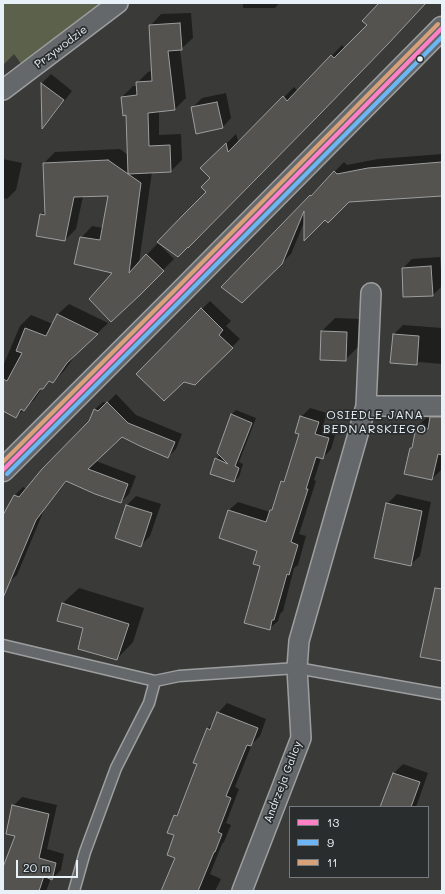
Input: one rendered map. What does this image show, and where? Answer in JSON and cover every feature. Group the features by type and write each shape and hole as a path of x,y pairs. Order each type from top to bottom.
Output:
{"street":[{"name":"Przywodzie","path":"3,90 118,3"},
{"path":"3,470 442,28"},
{"name":"Andrzeja Galicy","path":"242,891 301,738 297,668 299,641 366,406 371,293"},
{"path":"366,406 442,406"}],"lane":[{"path":"3,646 155,681 179,676 297,668 442,694"},
{"path":"74,891 85,852 116,768 149,703 155,681"}],"green space":[{"path":"3,3 108,3 24,68 14,54 3,65"}],"building":[{"path":"379,3 426,3 320,114 178,257 157,242 206,192 201,187 210,178 200,168 226,143 228,152 283,96 287,101 331,55 334,58 367,25 362,21"},
{"path":"180,23 182,50 168,51 175,110 148,113 149,146 170,145 171,172 128,174 126,115 123,116 121,97 137,95 136,82 152,81 149,25"},
{"path":"41,83 64,100 42,129"},
{"path":"217,102 223,128 196,134 191,107"},
{"path":"108,160 141,183 129,273 146,254 164,271 111,322 89,299 112,273 74,264 80,237 100,240 108,196 74,197 65,241 36,236 40,214 45,215 43,163"},
{"path":"442,162 442,196 349,202 328,223 325,220 304,241 304,211 282,264 242,303 221,287 334,171 337,174 368,168"},
{"path":"431,266 433,296 403,297 402,268"},
{"path":"201,308 223,330 219,335 233,348 195,385 184,382 164,401 136,374"},
{"path":"57,314 98,334 67,363 53,383 49,381 43,389 40,389 24,411 21,409 16,418 3,411 3,379 7,381 22,353 16,351 25,328 46,336"},
{"path":"321,331 347,332 346,361 320,360"},
{"path":"393,334 419,336 417,365 390,363"},
{"path":"107,402 128,423 175,442 168,458 122,437 88,469 128,484 121,503 95,494 66,481 36,520 3,598 3,515 14,495 19,497 42,469 89,421 94,409 98,411"},
{"path":"231,414 252,423 235,466 239,468 234,482 210,474 215,458 228,464 217,453"},
{"path":"300,416 319,422 315,434 329,438 323,459 316,457 306,489 308,489 291,542 298,545 289,575 287,574 270,630 244,623 260,566 253,564 257,551 219,538 228,510 266,522 270,510 272,510 281,481 284,482 299,434 295,433"},
{"path":"430,417 442,417 442,455 438,454 432,480 404,474 410,448 412,448 416,427 428,429"},
{"path":"386,503 422,511 411,566 374,558"},
{"path":"126,505 152,513 141,547 115,538"},
{"path":"435,588 442,589 442,661 420,657"},
{"path":"62,603 129,624 117,660 78,649 83,628 57,621"},
{"path":"217,712 258,728 251,746 247,745 226,796 231,798 218,832 222,834 198,891 161,891 175,858 167,855 174,835 167,833 174,815 177,816 197,764 193,763 207,728 210,730"},
{"path":"393,773 420,782 411,806 380,806"},
{"path":"12,805 49,814 39,858 56,863 52,880 44,876 39,891 3,891 3,867 15,836 6,834"}],"transit line":[{"name":"11","path":"3,462 438,24"},
{"name":"13","path":"3,470 442,28"},
{"name":"9","path":"7,474 442,37"}],"district":[{"name":"OSIEDLE JANA BEDNARSKIEGO","path":"375,422"}]}
